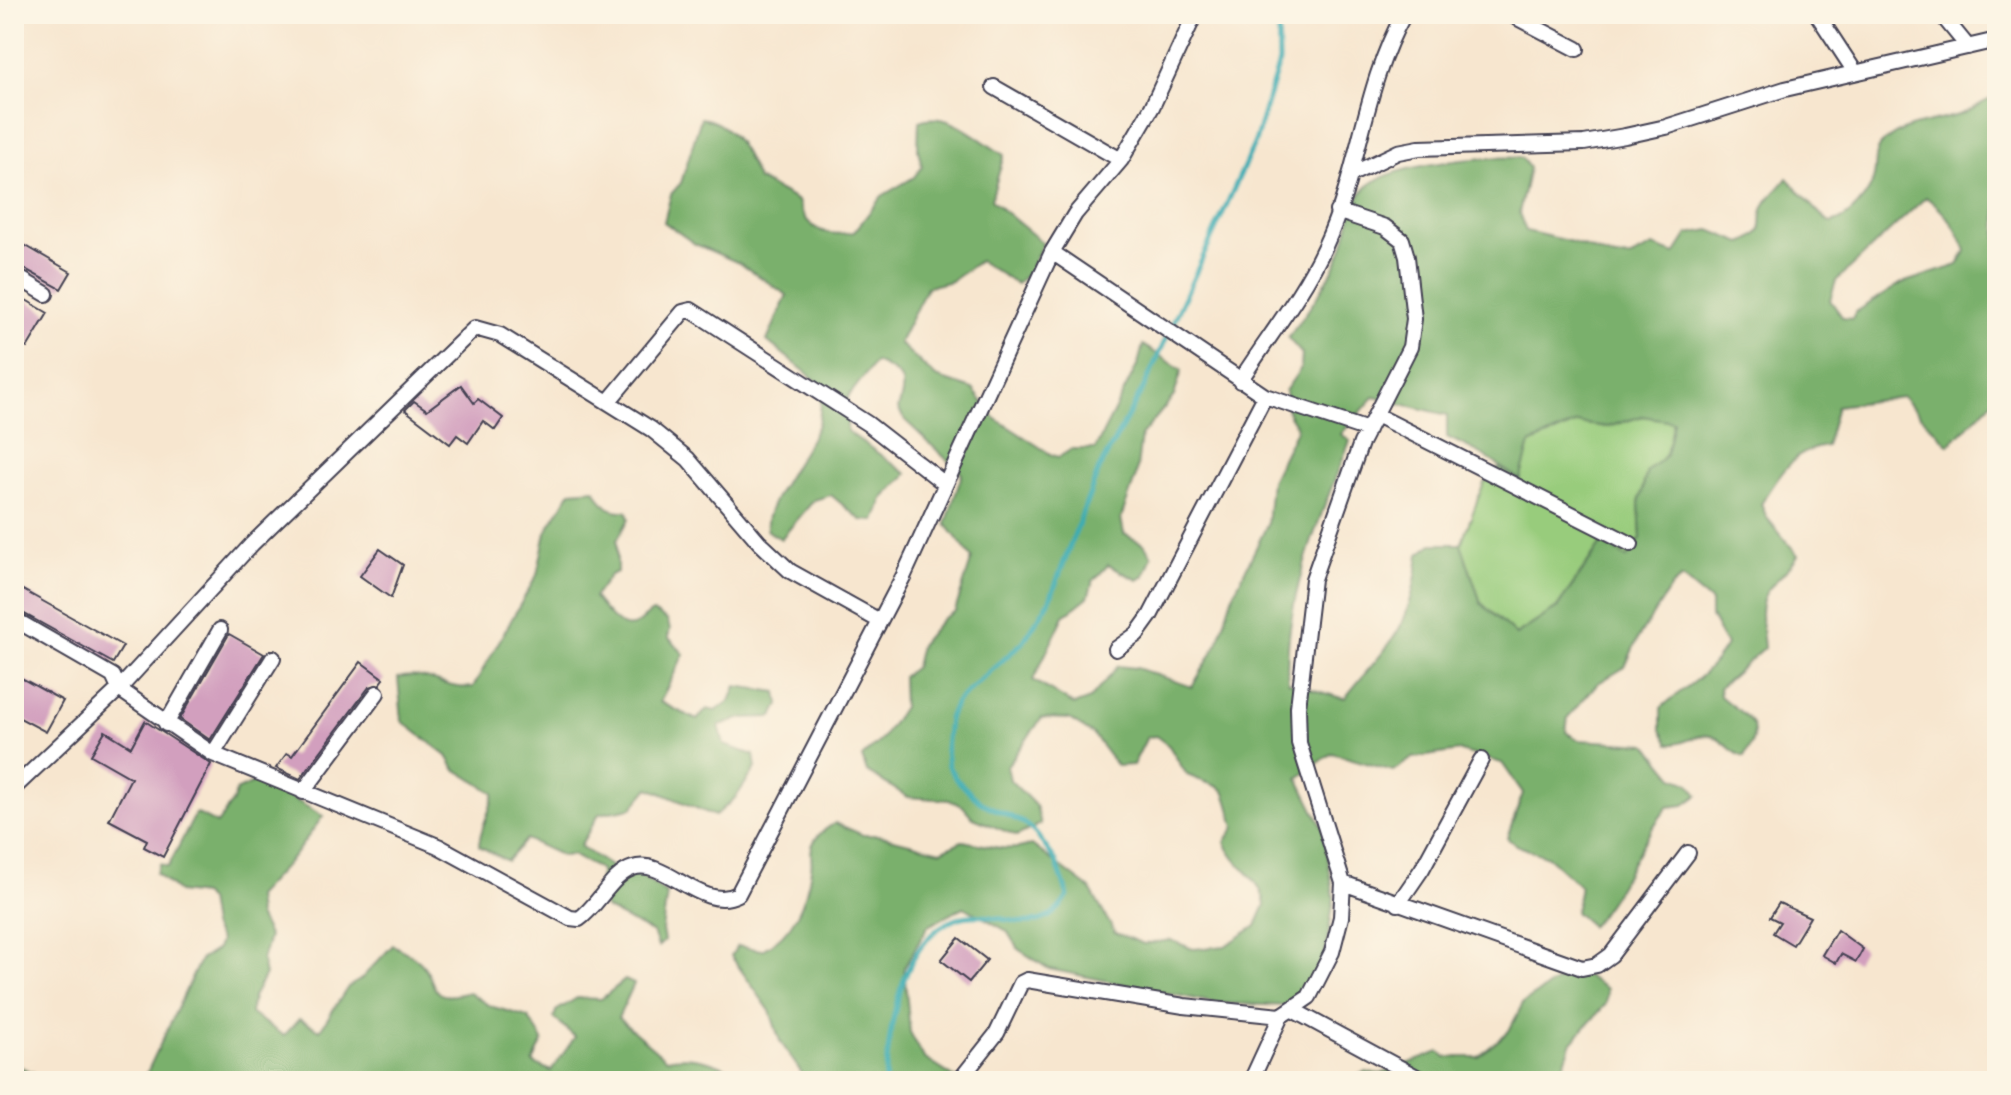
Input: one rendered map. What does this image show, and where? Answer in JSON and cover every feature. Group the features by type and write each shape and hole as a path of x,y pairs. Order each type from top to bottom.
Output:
{"street":[{"path":"14,619 113,676 119,689 213,754 303,792 364,813 438,846 570,918 579,919 588,913 625,872 635,867 647,867 706,895 729,898 738,894 904,575 1052,252 1075,214 1121,160 1152,107 1195,14"},
{"path":"1240,381 1304,284 1326,244 1350,175 1373,83 1404,14"},
{"path":"1510,14 1577,49"},
{"path":"1817,14 1855,72"},
{"path":"1941,14 1968,47"},
{"path":"1350,175 1398,152 1419,148 1584,143 1625,136 1855,72 1997,40"},
{"path":"994,87 1121,160"},
{"path":"1251,1081 1287,1013 1309,997 1332,952 1341,917 1343,883 1299,743 1298,707 1313,579 1346,479 1410,347 1414,319 1407,257 1397,233 1337,211"},
{"path":"1052,252 1265,396 1368,430"},
{"path":"14,275 46,294"},
{"path":"608,402 683,312 691,310 868,424 945,484"},
{"path":"14,788 119,689 252,544 472,330 482,329 500,335 608,402 688,459 759,542 790,571 878,620"},
{"path":"1116,649 1137,634 1150,616 1265,396"},
{"path":"1376,415 1631,544"},
{"path":"166,724 220,630"},
{"path":"213,754 273,658"},
{"path":"303,792 377,693"},
{"path":"1398,904 1422,869 1481,760"},
{"path":"1343,883 1563,964 1582,968 1597,965 1611,955 1688,853"},
{"path":"959,1081 997,1033 1021,983 1027,980 1263,1017 1287,1013 1424,1081"}],"green space":[{"path":"1997,97 1997,397 1949,445 1902,397 1837,406 1826,446 1795,459 1774,484 1761,504 1767,518 1798,555 1764,596 1761,618 1764,648 1719,688 1720,696 1744,715 1753,727 1751,745 1744,757 1712,736 1669,744 1661,730 1661,708 1703,674 1726,645 1711,617 1711,602 1682,578 1671,587 1638,638 1625,667 1597,684 1568,717 1566,732 1578,740 1647,744 1674,777 1689,783 1698,795 1684,805 1668,807 1647,836 1612,898 1591,926 1575,912 1580,886 1548,857 1516,845 1507,838 1523,793 1502,763 1460,751 1413,758 1393,771 1332,753 1298,778 1323,828 1334,898 1325,956 1312,987 1289,1006 1215,1003 1049,969 1018,949 1007,931 964,907 928,926 904,968 910,1032 924,1058 960,1081 807,1081 780,1041 770,1011 731,956 737,946 762,950 790,926 806,894 813,844 835,823 863,835 878,835 941,851 962,841 1005,848 1032,845 1090,889 1115,933 1144,944 1171,940 1193,949 1225,946 1256,926 1265,905 1253,879 1225,842 1235,827 1222,789 1187,775 1169,746 1156,736 1147,737 1133,765 1117,766 1093,734 1069,719 1042,718 1007,766 1010,780 1036,806 1041,824 1017,836 973,818 963,806 949,800 908,797 867,772 862,757 882,739 903,707 902,677 915,667 920,645 942,619 955,611 972,558 946,524 962,474 905,420 898,409 901,379 875,362 848,397 847,431 907,474 883,499 875,521 861,520 831,495 814,500 781,539 768,531 770,509 818,424 823,386 767,341 787,295 739,263 695,244 664,222 671,194 681,183 701,118 730,132 757,179 798,201 811,225 834,234 854,232 882,196 914,177 922,166 918,150 919,121 942,119 952,123 1004,155 991,200 1043,243 1029,272 1017,284 979,261 951,281 927,287 899,343 936,377 973,389 995,418 1052,455 1059,457 1072,449 1095,449 1138,364 1143,345 1182,370 1174,396 1141,436 1136,476 1121,518 1124,534 1144,544 1152,556 1144,576 1138,580 1108,565 1093,581 1088,597 1064,616 1033,680 1074,705 1090,699 1118,666 1137,668 1192,687 1218,643 1232,597 1267,525 1271,481 1297,428 1288,414 1285,391 1301,368 1302,354 1288,338 1329,277 1340,255 1359,198 1374,182 1392,174 1438,163 1522,158 1529,168 1519,213 1526,231 1572,242 1615,258 1631,257 1653,246 1675,254 1688,234 1710,230 1742,243 1751,239 1760,230 1766,203 1787,178 1824,218 1830,223 1837,221 1858,206 1868,191 1877,153 1884,142 1903,130 1964,113","holes":["1926,197 1950,221 1963,242 1966,251 1958,265 1902,283 1856,312 1852,319 1843,318 1830,300 1836,281","1374,397 1447,415 1447,437 1480,453 1520,480 1530,444 1577,423 1608,427 1642,416 1673,421 1666,455 1647,471 1639,503 1641,538 1627,558 1602,543 1557,608 1516,635 1481,603 1461,544 1432,544 1419,554 1410,602 1396,634 1345,698 1288,682 1288,652 1291,621 1306,559 1350,441 1341,434"]},
{"path":"1642,416 1673,420 1666,455 1647,472 1639,503 1641,538 1627,559 1601,543 1557,608 1516,635 1481,603 1461,544 1484,483 1499,468 1520,480 1530,443 1577,423 1608,427"},
{"path":"595,489 607,506 627,511 629,519 617,540 617,572 610,575 594,597 612,619 624,626 637,624 653,612 667,620 670,629 668,637 684,654 660,702 697,720 707,709 716,711 730,701 736,686 777,692 779,704 773,717 742,718 719,726 724,745 754,755 756,768 735,798 715,816 649,788 632,808 599,814 580,846 616,870 640,875 667,894 662,930 664,941 658,947 653,933 605,908 599,886 601,870 572,855 562,856 526,839 507,861 479,846 494,793 455,769 447,756 402,721 398,678 427,678 453,686 473,687 537,575 546,532 571,491"},
{"path":"255,782 278,790 323,816 293,857 256,897 258,916 269,937 262,960 265,975 253,997 250,1013 284,1036 299,1019 320,1030 348,987 360,980 393,945 421,963 439,993 455,995 469,992 490,1006 528,1017 543,1040 533,1063 551,1071 575,1037 554,1018 556,1011 577,998 601,999 625,980 634,984 618,1018 666,1059 687,1057 709,1061 729,1069 746,1081 143,1081 200,960 217,949 220,941 212,926 208,900 202,895 178,892 156,873 160,864 168,867 196,813 217,824 236,791"},
{"path":"1568,974 1588,977 1607,989 1606,1004 1572,1042 1558,1081 1349,1081 1364,1072 1381,1074 1439,1052 1446,1057 1478,1057 1509,1031 1523,1003"},
{"path":"14,1062 16,1065 52,1081 14,1081"}],"building":[{"path":"14,239 71,272 61,289 14,263"},
{"path":"14,293 48,313 27,348 14,341"},
{"path":"461,385 474,403 478,399 503,418 495,430 483,421 468,443 457,435 450,444 405,410 414,401 427,410"},
{"path":"380,549 403,565 391,598 360,576"},
{"path":"14,585 123,646 113,663 14,608"},
{"path":"229,634 264,654 210,740 180,719"},
{"path":"361,662 384,679 380,684 369,687 300,779 276,768 287,753 292,756"},
{"path":"14,674 63,701 46,732 14,715"},
{"path":"145,721 211,764 163,857 144,847 147,840 109,820 131,778 91,755 105,731 131,747"},
{"path":"1779,903 1810,917 1793,945 1773,933 1780,922 1770,917"},
{"path":"1837,930 1863,949 1856,962 1841,954 1836,963 1822,955"},
{"path":"959,938 987,960 969,982 941,960"}],"waterway":[{"path":"885,1081 894,1013 910,966 921,946 937,930 956,919 986,916 1029,922 1043,919 1056,911 1068,896 1056,861 1036,834 1024,823 980,802 956,779 948,766 946,750 949,718 956,702 1023,642 1049,602 1099,469 1145,385 1255,142 1279,62 1278,14"}]}
